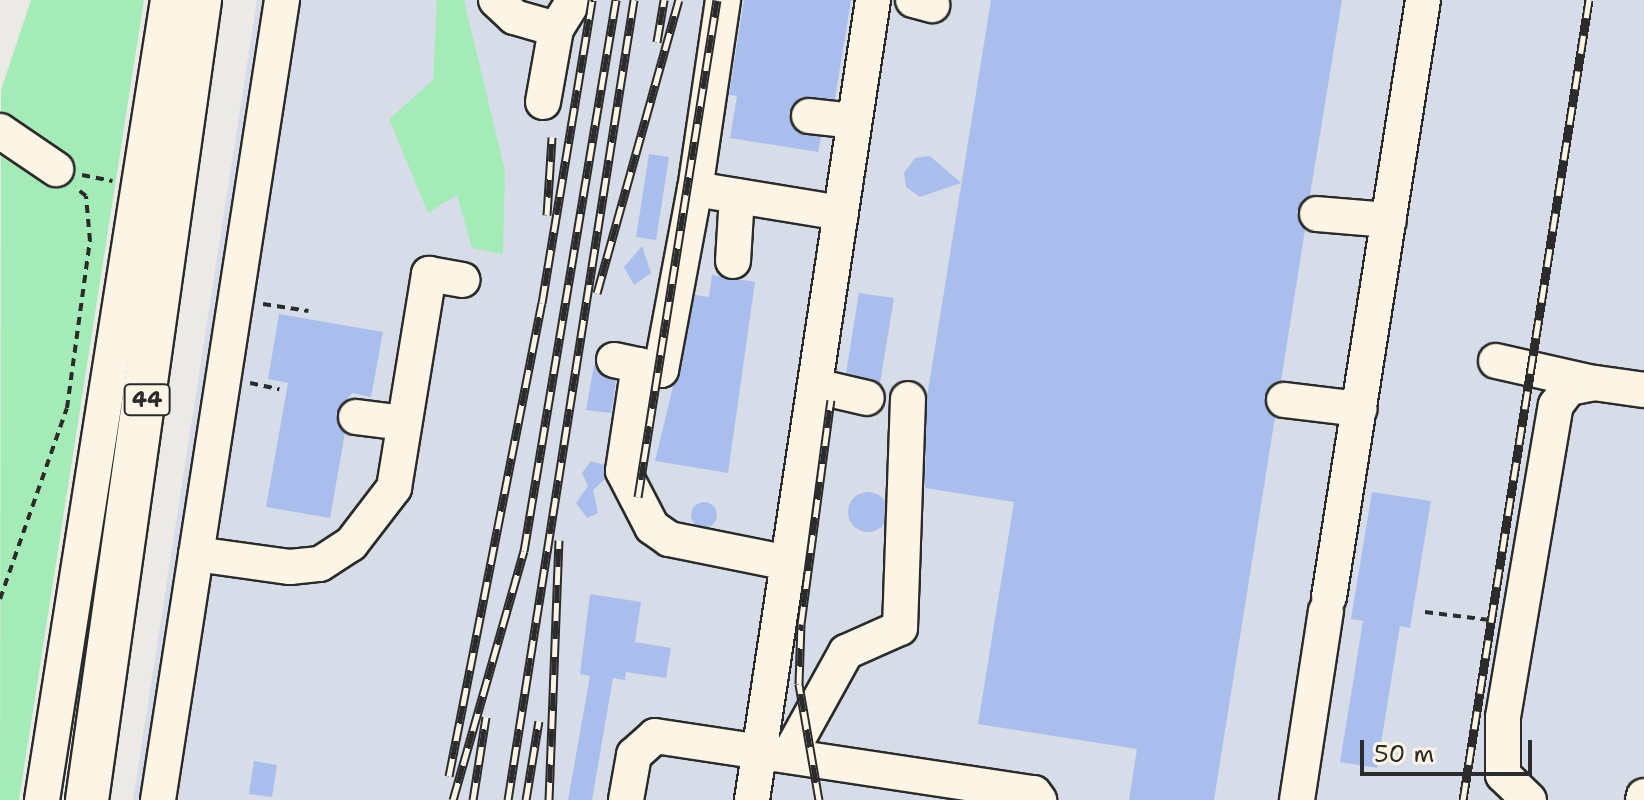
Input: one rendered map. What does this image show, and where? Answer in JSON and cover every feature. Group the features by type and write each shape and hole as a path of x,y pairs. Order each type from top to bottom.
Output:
{"main road":[{"name":"44","path":"87,800 200,0"}],"street":[{"path":"42,800 168,0"},
{"path":"158,800 282,0"},
{"path":"496,0 514,17 556,29"},
{"path":"543,102 556,29 574,0"},
{"path":"723,0 695,189 661,370 627,362 623,471 652,527 669,539 788,563"},
{"path":"1297,800 1423,0"},
{"path":"774,752 788,563 854,121 853,69 865,17"},
{"path":"809,116 854,121"},
{"path":"0,131 56,169"},
{"path":"695,189 841,213"},
{"path":"733,261 737,196"},
{"path":"1317,214 1389,220"},
{"path":"196,554 290,567 320,564 341,551 394,488 429,274 462,280"},
{"path":"1496,361 1595,383 1644,390"},
{"path":"1529,800 1503,775 1503,717 1556,405 1569,388 1595,383"},
{"path":"815,386 867,398"},
{"path":"752,800 774,752 846,652 900,628 908,399"},
{"path":"1284,400 1359,409"},
{"path":"356,417 404,423"},
{"path":"626,800 634,755 655,736 1034,793 1039,800"}],"path":[{"path":"56,169 140,188"},
{"path":"0,599 67,408 87,286 86,196 56,169"},
{"path":"236,299 308,311"},
{"path":"1425,612 1519,622"}],"shaded area":[{"path":"257,0 1644,0 1644,800 133,800"}],"green space":[{"path":"31,0 144,0 19,800 0,800 1,90"},
{"path":"437,0 464,0 505,171 503,254 472,248 457,195 428,213 389,119 433,80"}],"building":[{"path":"744,0 851,0 835,99 802,97 789,113 797,132 821,137 818,152 730,138 737,96 729,95"},
{"path":"991,0 1342,0 1310,195 1297,212 1305,230 1281,381 1264,397 1275,417 1214,800 1129,800 1137,749 978,724 1014,502 925,488 927,397"},
{"path":"649,154 669,157 656,240 636,237"},
{"path":"930,156 961,183 920,197 906,187 904,173 915,158"},
{"path":"642,246 651,273 634,285 624,267"},
{"path":"712,275 755,282 728,473 655,461 695,295 709,297"},
{"path":"859,293 894,298 880,383 846,373"},
{"path":"279,314 383,332 371,397 352,393 336,414 345,433 330,518 266,507 288,383 268,379"},
{"path":"594,365 616,381 611,413 586,410"},
{"path":"591,461 604,465 605,479 593,490 598,513 587,518 576,503 588,486 582,473"},
{"path":"868,492 882,498 888,512 882,526 868,532 854,526 848,512 854,498"},
{"path":"1372,492 1431,501 1410,628 1400,626 1377,768 1340,762 1363,621 1351,619"},
{"path":"704,502 713,506 717,515 713,524 704,528 695,524 691,515 695,506"},
{"path":"590,594 641,602 635,642 671,648 666,678 626,672 625,680 613,678 592,800 568,800 590,676 580,674"},
{"path":"254,761 277,765 272,797 249,794"}],"railway":[{"path":"449,776 542,303 592,0"},
{"path":"453,800 524,551 616,0"},
{"path":"508,800 634,0"},
{"path":"657,42 664,0"},
{"path":"597,293 679,0"},
{"path":"638,497 717,0"},
{"path":"1463,800 1589,0"},
{"path":"547,215 552,137"},
{"path":"819,800 799,684 801,624 831,400"},
{"path":"549,800 559,540"},
{"path":"473,800 486,717"},
{"path":"526,800 539,721"}]}
